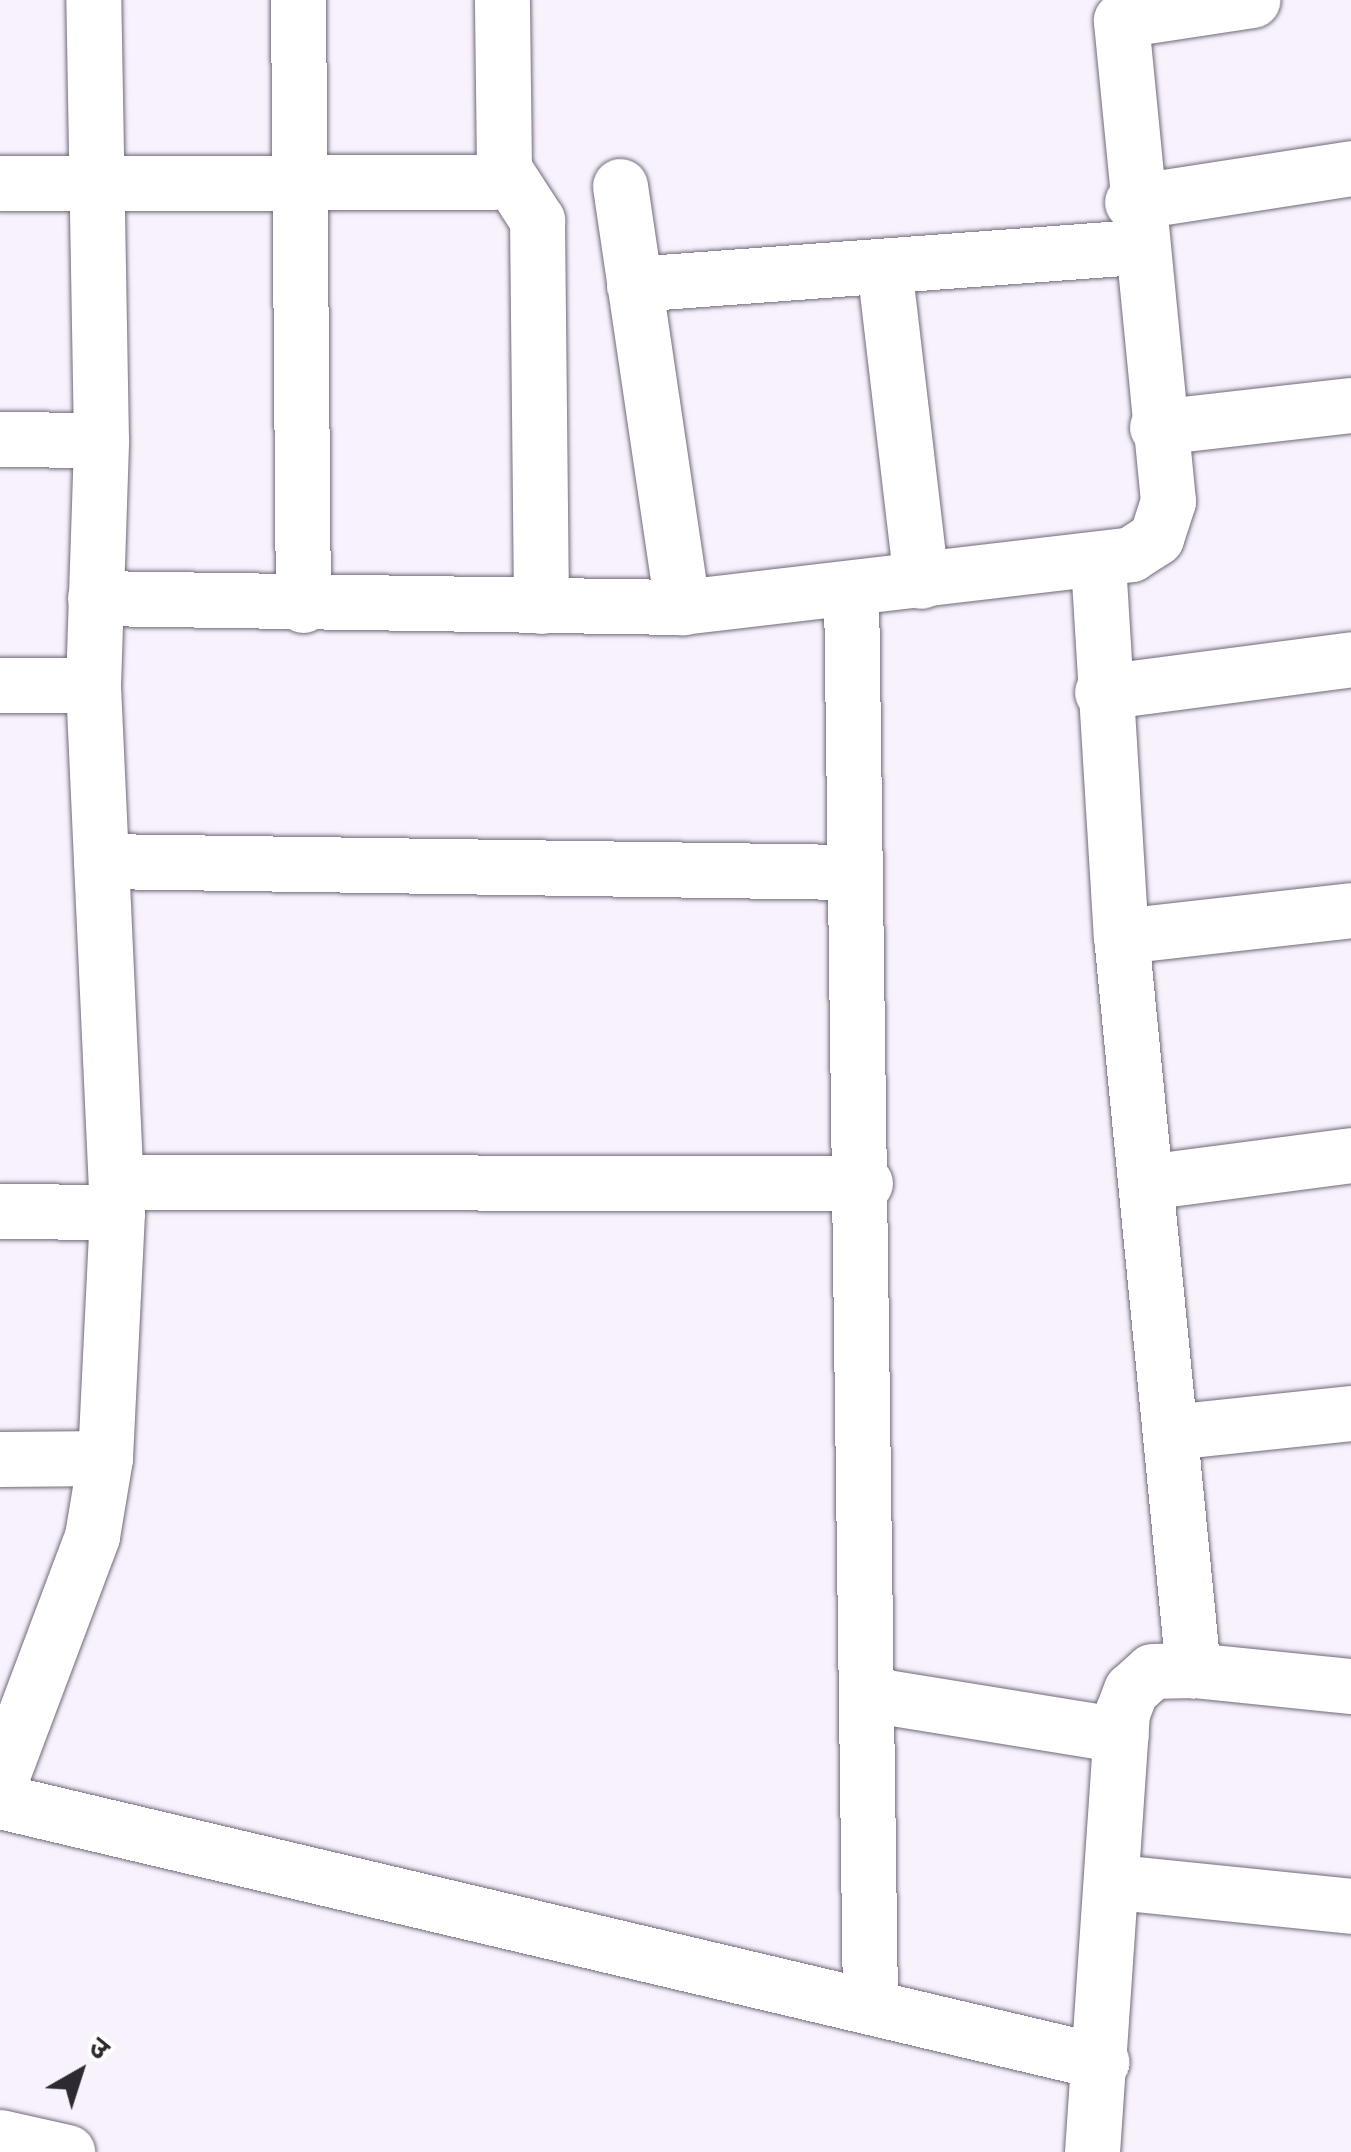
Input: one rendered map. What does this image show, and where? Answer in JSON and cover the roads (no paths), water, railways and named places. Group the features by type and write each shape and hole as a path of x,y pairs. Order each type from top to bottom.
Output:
{"street":[{"path":"0,1781 16,1696 92,1536 106,1458 116,1197 93,686 102,440 93,0"},
{"path":"298,0 303,605"},
{"path":"502,0 504,170 537,220 541,606"},
{"path":"94,598 303,605 682,606 1098,562 1131,554 1164,526 1134,225 1120,20 1252,0"},
{"path":"634,284 884,266 1134,225 1351,168"},
{"path":"0,183 485,182 504,170"},
{"path":"620,186 682,606"},
{"path":"884,266 922,581"},
{"path":"1157,428 1351,405"},
{"path":"0,439 102,440"},
{"path":"1098,562 1102,692 1121,936 1193,1670"},
{"path":"851,589 854,872 865,1183 870,2007"},
{"path":"1102,692 1351,659"},
{"path":"0,685 93,686"},
{"path":"101,861 854,872"},
{"path":"1121,936 1351,910"},
{"path":"1148,1182 1351,1156"},
{"path":"0,1211 116,1197 865,1183"},
{"path":"1170,1432 1351,1414"},
{"path":"0,1459 106,1458"},
{"path":"1092,2152 1116,1882 1121,1735 1140,1678 1193,1670 1351,1686"},
{"path":"868,1694 1121,1735"},
{"path":"0,1802 1102,2062"},
{"path":"1116,1882 1351,1906"},
{"path":"0,2137 67,2152"}]}
